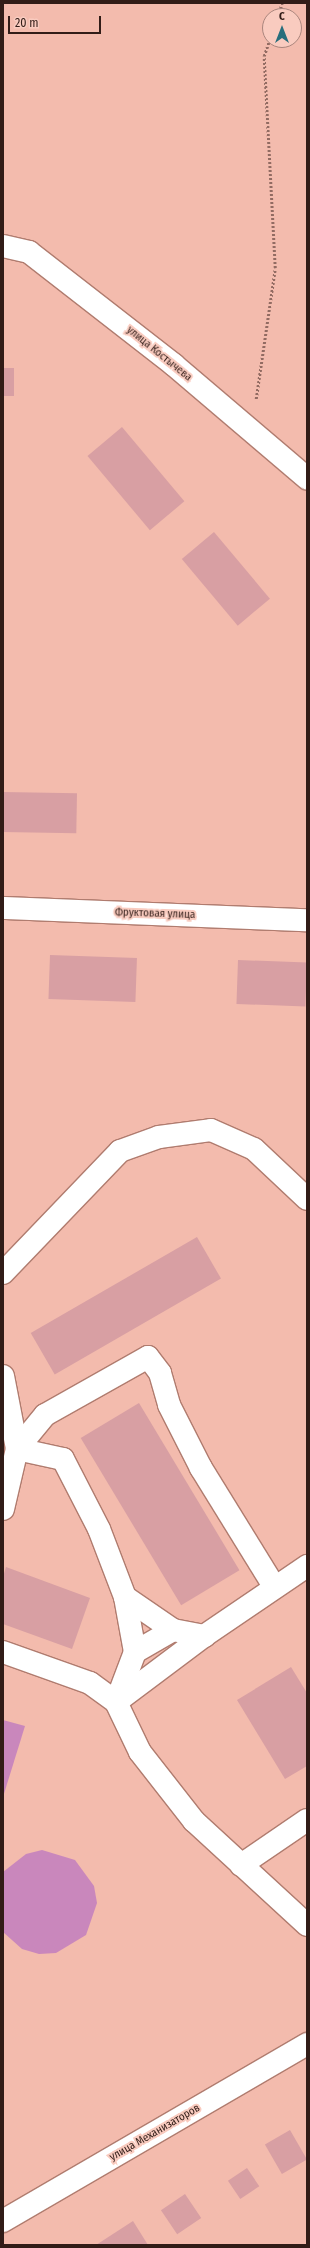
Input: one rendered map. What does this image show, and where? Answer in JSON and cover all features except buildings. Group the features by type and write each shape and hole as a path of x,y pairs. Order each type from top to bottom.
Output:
{"street":[{"name":"улица Костычева","path":"3,246 29,252 174,365 245,427 304,469"},
{"name":"Фруктовая улица","path":"3,908 307,920"},
{"path":"3,1273 120,1151 160,1137 211,1130 254,1149 307,1199"},
{"path":"3,1509 18,1449 45,1415 148,1357 160,1373 169,1405 201,1468 274,1586"},
{"path":"3,1376 18,1449"},
{"path":"18,1449 63,1459 99,1529 125,1597 135,1652 116,1702"},
{"path":"116,1702 274,1586 307,1566"},
{"path":"125,1597 173,1630 204,1636"},
{"path":"135,1652 173,1630"},
{"path":"3,1652 90,1683 116,1702 140,1752 194,1820 307,1925"},
{"path":"241,1865 307,1820"},
{"name":"улица Механизаторов","path":"3,2221 307,2044"}],"path":[{"path":"245,427 256,400 275,268 264,56 267,48"}],"shaded area":[{"path":"3,1720 25,1726 3,1797"},
{"path":"42,1850 75,1860 94,1886 97,1903 86,1935 56,1953 39,1954 22,1949 3,1932 3,1872 26,1854"}]}
